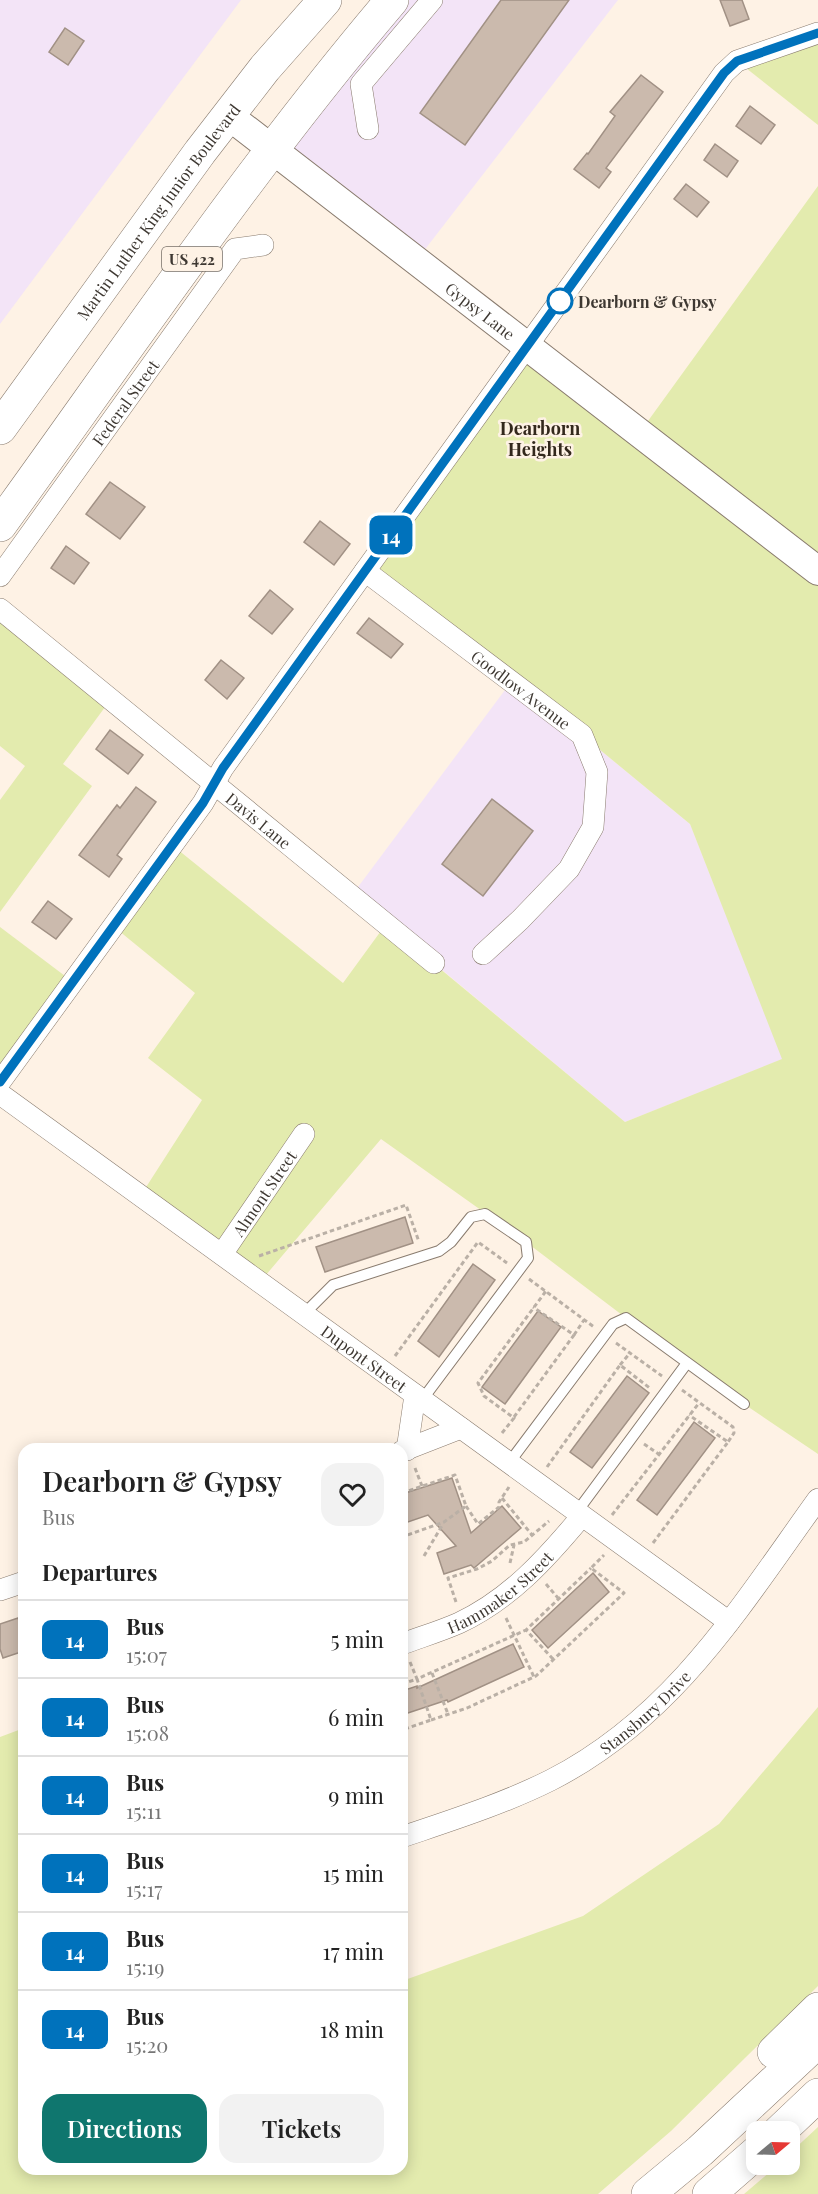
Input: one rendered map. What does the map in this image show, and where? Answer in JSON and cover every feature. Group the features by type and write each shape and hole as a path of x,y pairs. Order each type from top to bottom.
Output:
{"main road":[{"name":"Martin Luther King Junior Boulevard","path":"0,428 200,152 265,68 325,0"},
{"name":"US 422","path":"0,525 272,150 392,0"},
{"name":"Gypsy Lane","path":"229,116 818,571"},
{"path":"700,2151 764,2061 818,2009"},
{"path":"648,2194 700,2151 818,2041"},
{"path":"791,2121 818,2095"},
{"path":"709,2194 746,2161"}],"street":[{"path":"368,129 361,84 432,0"},
{"path":"0,1082 203,803 223,768 731,65 818,33"},
{"name":"Federal Street","path":"0,576 235,249 262,245"},
{"name":"Goodlow Avenue","path":"365,571 582,735 597,772 593,827 569,869 520,920 483,954"},
{"name":"Davis Lane","path":"0,609 434,963"},
{"name":"Dupont Street","path":"0,1094 461,1428 510,1474 535,1483 571,1516 600,1530 729,1622"},
{"name":"Almont Street","path":"222,1254 304,1134"},
{"path":"407,1443 419,1398"},
{"path":"408,1449 461,1428"},
{"name":"Stansbury Drive","path":"408,1835 522,1794 553,1779 600,1751 652,1710 690,1671 729,1622 818,1499"},
{"name":"Hammaker Street","path":"408,1642 460,1622 495,1601 542,1563 571,1516"},
{"path":"0,1590 18,1584"}],"lane":[{"path":"304,1314 333,1285 439,1251 451,1242 471,1217 485,1214 526,1242 528,1258 419,1398"},
{"path":"510,1474 613,1323 626,1318 744,1404"},
{"path":"571,1516 687,1363"}],"path":[{"path":"259,1256 406,1205 420,1247"},
{"path":"384,1372 478,1242 673,1383 733,1427 734,1433 640,1559"},
{"path":"514,1418 484,1396 478,1383 546,1291"},
{"path":"533,1307 574,1335"},
{"path":"502,1433 584,1320"},
{"path":"535,1483 630,1353"},
{"path":"620,1365 654,1391"},
{"path":"600,1530 699,1402"},
{"path":"689,1415 728,1442"},
{"path":"647,1446 660,1455"},
{"path":"408,1491 455,1475 466,1506 478,1524 499,1507 510,1474"},
{"path":"502,1498 532,1535"},
{"path":"408,1535 444,1522 466,1506"},
{"path":"456,1602 448,1578 477,1569 492,1561 510,1545 524,1542 532,1535 571,1516"},
{"path":"424,1556 444,1522"},
{"path":"510,1568 514,1545"},
{"path":"408,1682 526,1630 605,1553"},
{"path":"408,1728 448,1714 534,1677 624,1593 591,1568"},
{"path":"546,1584 558,1598"},
{"path":"506,1618 534,1677"},
{"path":"526,1630 553,1659"},
{"path":"411,1663 432,1720"},
{"path":"432,1673 448,1714"}],"shaded area":[{"path":"0,0 241,0 0,324"},
{"path":"392,0 618,0 416,261 272,150"},
{"path":"511,682 582,735 690,824 783,1059 625,1122 352,895"}],"green space":[{"path":"818,33 818,125 737,61"},
{"path":"818,186 818,1454 744,1404 526,1242 381,1139 260,1282 141,1195 202,1100 148,1058 195,993 113,926 172,845 343,983 386,924 625,1122 782,1059 690,824 582,735 365,571 528,346 640,432"},
{"path":"0,609 111,699 63,764 92,786 0,912 0,800 25,766 0,746"},
{"path":"0,927 73,982 0,1082"},
{"path":"818,1707 818,1986 671,2131 598,2194 0,2194 0,1737 18,1730 18,2175 408,2175 408,1979 583,1916 719,1824"},
{"path":"818,2127 818,2194 744,2194 766,2175 800,2175 800,2144"}],"building":[{"path":"501,0 569,0 465,145 420,113"},
{"path":"720,0 742,0 749,19 730,26"},
{"path":"65,28 84,41 68,65 49,52"},
{"path":"641,75 663,92 606,168 611,172 599,188 574,169 588,154 615,116 610,112"},
{"path":"750,106 775,125 761,144 736,126"},
{"path":"715,144 738,161 727,177 704,160"},
{"path":"686,184 709,202 697,217 674,199"},
{"path":"110,482 145,507 120,539 86,514"},
{"path":"320,521 350,544 334,565 304,542"},
{"path":"66,546 89,563 74,584 51,568"},
{"path":"270,590 293,609 272,634 249,616"},
{"path":"369,618 403,644 391,658 357,633"},
{"path":"221,660 244,678 227,699 205,680"},
{"path":"110,730 143,755 128,774 96,749"},
{"path":"136,787 156,802 117,855 122,859 109,877 79,855 117,805 120,808"},
{"path":"492,799 533,831 483,896 442,864"},
{"path":"48,901 72,919 56,939 32,922"},
{"path":"405,1217 413,1243 325,1272 316,1247"},
{"path":"473,1264 495,1280 439,1357 418,1341"},
{"path":"538,1311 561,1327 505,1404 482,1387"},
{"path":"627,1376 649,1393 592,1468 570,1452"},
{"path":"694,1422 715,1438 657,1515 637,1500"},
{"path":"452,1478 471,1533 502,1506 521,1528 474,1568 471,1565 444,1574 437,1553 456,1546 428,1515 408,1522 408,1492"},
{"path":"593,1573 609,1592 548,1648 532,1630"},
{"path":"18,1618 18,1653 3,1658 0,1649 0,1624"},
{"path":"513,1644 524,1667 448,1702 447,1700 408,1713 408,1689 417,1686 417,1688"}],"bus line":[{"name":"14","path":"0,1082 203,803 223,768 724,73 737,61 818,33"}],"place":[{"name":"Dearborn & Gypsy","path":"560,301"}],"district":[{"name":"Dearborn Heights","path":"540,438"}]}
